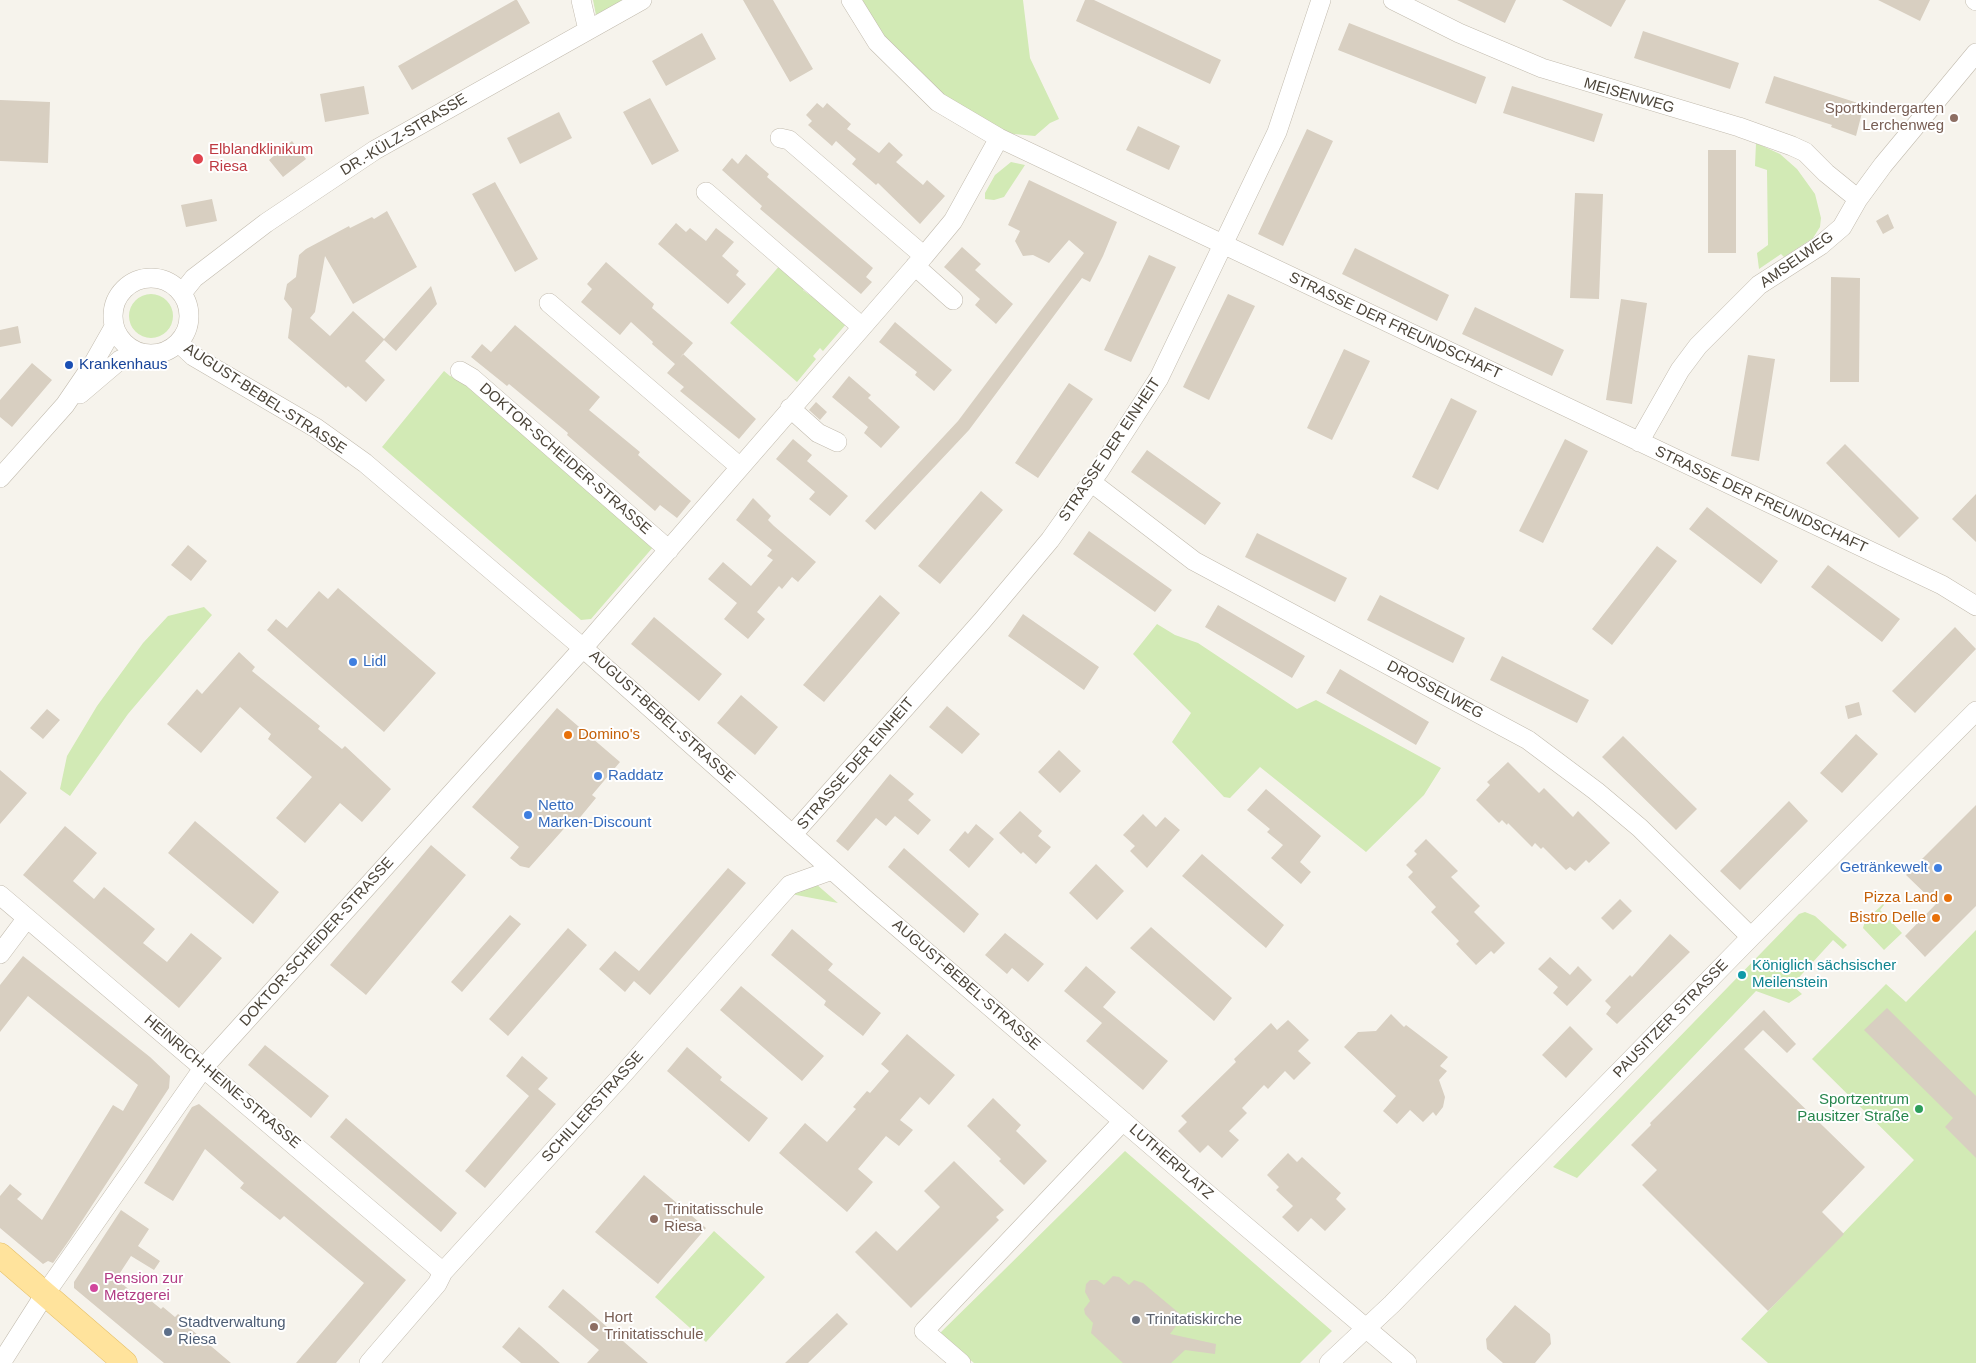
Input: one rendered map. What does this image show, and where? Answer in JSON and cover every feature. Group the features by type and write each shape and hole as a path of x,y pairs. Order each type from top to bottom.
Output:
{"main road":[{"path":"0,1255 124,1363"}],"street":[{"path":"580,0 588,30"},
{"name":"DR.-KÜLZ-STRASSE","path":"182,293 194,278 316,188 418,124 642,0"},
{"name":"STRASSE DER FREUNDSCHAFT","path":"851,0 877,42 938,102 999,138 1942,585 1976,606"},
{"name":"STRASSE DER EINHEIT","path":"794,834 1050,540 1091,482 1159,378 1277,132 1321,0"},
{"name":"MEISENWEG","path":"1393,0 1459,33 1542,68 1739,127 1792,146 1805,152 1826,173 1858,199"},
{"name":"AMSELWEG","path":"1639,442 1680,370 1698,346 1759,286 1832,237 1842,227 1858,199 1883,165 1976,53"},
{"path":"780,138 789,140 919,261 953,300"},
{"name":"DOKTOR-SCHEIDER-STRASSE","path":"1,1363 46,1294 204,1067 583,648 919,261 952,221 999,138"},
{"path":"706,192 862,327"},
{"path":"0,478 65,406 120,360 136,352 159,354 179,343 184,336 190,318 189,310 182,293 162,279 149,278 137,280 127,286 114,304 114,327 119,337 136,352"},
{"path":"549,303 740,467"},
{"path":"65,406 93,364 114,327"},
{"name":"AUGUST-BEBEL-STRASSE","path":"179,343 210,366 316,428 364,463 583,648 794,834 832,870 1123,1121"},
{"name":"DOKTOR-SCHEIDER-STRASSE","path":"460,371 472,378 669,550"},
{"path":"790,408 818,433 837,442"},
{"name":"DROSSELWEG","path":"1091,482 1194,561 1528,740 1596,791 1640,828 1751,937"},
{"name":"PAUSITZER STRASSE","path":"1368,1328 1751,937 1976,711"},
{"name":"SCHILLERSTRASSE","path":"369,1363 437,1284 443,1272 626,1072 790,885 832,870"},
{"name":"HEINRICH-HEINE-STRASSE","path":"0,894 443,1272"},
{"path":"0,954 27,918"},
{"name":"LUTHERPLATZ","path":"961,1363 924,1332 1123,1121 1407,1363"},
{"path":"1329,1363 1368,1328"}],"green space":[{"path":"593,0 626,0 596,15"},
{"path":"860,0 1023,0 1030,58 1059,119 1050,123 1035,136 1004,133 935,91 877,29"},
{"path":"1756,143 1780,154 1797,169 1815,194 1821,218 1820,227 1813,238 1784,257 1781,254 1759,269 1757,253 1768,245 1767,170 1755,166"},
{"path":"1011,162 1025,165 1004,197 994,200 985,199 985,193 995,175"},
{"path":"781,264 806,286 803,290 811,296 814,292 847,323 823,351 820,348 813,356 816,359 797,382 730,323"},
{"path":"151,294 163,298 169,304 173,316 169,328 163,334 151,338 139,334 133,328 129,316 133,304 139,298"},
{"path":"444,371 450,376 464,380 654,546 591,619 581,620 382,447"},
{"path":"204,607 212,615 128,714 70,796 60,789 67,756 97,706 143,643 168,616"},
{"path":"1157,624 1175,635 1198,643 1297,709 1316,700 1441,768 1424,795 1366,852 1260,767 1230,798 1224,797 1172,742 1191,713 1133,654"},
{"path":"816,884 838,903 791,894"},
{"path":"1883,904 1880,910 1902,933 1884,950 1863,928 1865,921"},
{"path":"1805,912 1815,916 1847,945 1843,949 1833,940 1792,985 1802,994 1789,1003 1756,991 1577,1178 1553,1167 1799,914"},
{"name":"Sportzentrum Pausitzer Straße","path":"1976,930 1976,1363 1768,1363 1741,1339 1914,1160 1812,1059 1886,984 1906,1002"},
{"path":"1125,1151 1332,1331 1300,1363 974,1363 939,1334"},
{"path":"714,1231 765,1277 706,1342 655,1297"}],"building":[{"path":"517,0 530,23 412,90 398,66"},
{"path":"743,0 773,0 813,69 790,82"},
{"path":"1085,0 1094,0 1221,60 1210,84 1076,21"},
{"path":"1457,0 1516,0 1505,23"},
{"path":"1562,0 1626,0 1611,27"},
{"path":"1878,0 1930,0 1920,21"},
{"path":"1349,23 1486,77 1476,104 1338,50"},
{"path":"1643,31 1739,63 1730,89 1634,58"},
{"path":"702,33 716,59 666,86 652,61"},
{"path":"1774,76 1864,105 1856,136 1831,127 1832,125 1765,103"},
{"path":"364,86 369,114 325,122 320,94"},
{"path":"1512,86 1603,114 1594,142 1503,113"},
{"path":"650,98 679,151 652,165 623,112"},
{"path":"0,100 50,102 48,163 0,161"},
{"path":"817,103 823,108 827,103 851,124 847,129 879,153 889,142 903,155 896,162 923,185 927,180 945,196 920,224 878,183 876,185 852,164 856,159 836,141 832,146 808,125 812,121 806,115"},
{"path":"559,112 572,138 520,164 507,138"},
{"path":"1138,126 1180,146 1169,170 1126,150"},
{"path":"1307,129 1333,141 1283,246 1258,234"},
{"path":"292,141 306,159 283,177 269,160"},
{"path":"1708,150 1736,150 1736,253 1708,253"},
{"path":"746,154 769,174 767,177 873,268 866,277 872,282 861,294 760,209 762,206 722,170 732,158 738,164"},
{"path":"1029,180 1117,222 1103,256 1090,282 1082,278 969,430 875,530 865,521 958,421 1084,253 1069,240 1049,263 1033,255 1023,256 1015,241 1020,231 1008,225"},
{"path":"495,182 538,259 515,272 472,194"},
{"path":"1575,193 1603,194 1599,299 1570,298"},
{"path":"212,199 217,221 186,227 181,205"},
{"path":"387,211 417,267 353,304 325,256 315,312 310,318 330,336 353,311 384,339 431,286 437,304 396,351 384,340 365,361 385,380 366,402 348,386 346,388 288,338 292,309 284,299 287,284 296,277 299,255 306,249 349,226 350,228 372,217 374,219"},
{"path":"1888,214 1894,228 1883,234 1876,221"},
{"path":"676,223 686,232 690,228 706,241 716,228 734,242 722,256 739,271 736,275 746,284 728,304 658,244"},
{"path":"962,247 981,264 975,270 1013,304 996,324 975,305 980,299 944,267"},
{"path":"1355,248 1449,295 1437,321 1342,274"},
{"path":"1149,255 1176,267 1131,362 1104,350"},
{"path":"606,262 654,304 652,308 693,343 683,354 756,419 739,439 680,391 684,387 667,373 675,364 631,322 620,335 581,302 592,289 587,284"},
{"path":"1831,277 1860,278 1859,382 1830,382"},
{"path":"1228,294 1255,306 1209,400 1183,387"},
{"path":"1621,299 1647,303 1632,404 1606,400"},
{"path":"1475,307 1564,350 1552,376 1462,334"},
{"path":"895,322 952,370 934,391 915,375 917,372 879,342"},
{"path":"515,325 600,397 589,410 640,452 638,455 691,501 677,518 660,505 655,511 567,435 568,433 509,384 507,386 471,357 482,344 491,352"},
{"path":"18,326 21,343 0,347 0,330"},
{"path":"1344,349 1370,361 1332,440 1307,428"},
{"path":"1748,355 1775,359 1759,461 1731,456"},
{"path":"32,363 52,380 12,427 0,417 0,400"},
{"path":"849,376 871,395 868,398 900,427 881,448 864,433 868,427 832,397"},
{"path":"1069,383 1093,399 1038,478 1015,463"},
{"path":"1451,398 1477,411 1438,490 1412,477"},
{"path":"816,402 827,412 820,420 809,410"},
{"path":"793,439 812,455 807,461 848,496 830,516 809,499 815,492 776,459"},
{"path":"1565,439 1588,451 1543,543 1519,531"},
{"path":"1845,444 1919,518 1899,538 1826,463"},
{"path":"1147,450 1221,503 1205,525 1131,472"},
{"path":"981,491 1003,510 940,584 918,566"},
{"path":"1976,494 1976,542 1952,519"},
{"path":"753,498 771,516 768,520 816,562 798,582 792,577 782,589 779,586 757,612 765,619 748,639 724,619 737,603 708,579 723,562 751,586 773,560 767,556 772,550 736,520"},
{"path":"1707,507 1778,561 1761,584 1689,529"},
{"path":"1089,531 1172,590 1155,612 1073,554"},
{"path":"1257,533 1347,578 1335,602 1245,557"},
{"path":"188,545 207,561 191,581 171,565"},
{"path":"1657,546 1677,561 1612,645 1592,629"},
{"path":"1828,565 1900,619 1882,642 1811,587"},
{"path":"338,588 436,673 384,732 267,630 276,619 287,628 319,591 328,599"},
{"path":"880,595 900,613 824,702 803,685"},
{"path":"1380,595 1465,638 1453,663 1367,620"},
{"path":"1218,605 1305,656 1292,678 1205,627"},
{"path":"1023,614 1099,667 1084,690 1008,636"},
{"path":"654,617 722,674 699,701 631,644"},
{"path":"1955,627 1976,649 1915,713 1892,691"},
{"path":"239,652 255,667 252,671 320,726 318,729 342,749 345,746 391,789 362,822 340,803 305,843 276,818 312,777 268,739 271,734 240,707 201,753 167,724 197,689 202,694"},
{"path":"1502,656 1589,700 1577,723 1490,680"},
{"path":"1340,669 1429,722 1416,745 1326,693"},
{"path":"741,695 778,727 755,755 717,723"},
{"path":"1859,702 1862,715 1848,719 1845,706"},
{"path":"947,706 980,734 962,754 929,727"},
{"path":"557,708 620,762 592,795 596,798 573,826 569,823 529,868 520,866 510,858 519,847 472,807"},
{"path":"47,709 60,720 43,739 30,728"},
{"path":"1856,734 1878,754 1842,793 1820,773"},
{"path":"1623,736 1697,809 1676,830 1602,757"},
{"path":"1059,750 1081,771 1060,793 1038,772"},
{"path":"1508,762 1539,793 1544,788 1573,817 1578,811 1610,843 1589,863 1586,860 1575,871 1570,867 1566,870 1543,847 1541,849 1535,843 1532,847 1508,823 1507,825 1502,820 1499,823 1476,800 1490,785 1487,782"},
{"path":"0,770 27,793 0,824"},
{"path":"890,774 914,794 908,800 931,820 918,835 895,816 886,826 876,818 848,851 836,841"},
{"path":"1266,789 1321,836 1300,862 1311,872 1301,884 1271,858 1283,845 1267,832 1270,829 1247,810"},
{"path":"1789,801 1808,821 1740,890 1720,871"},
{"path":"1976,805 1976,906 1925,957 1905,936 1936,904 1906,875"},
{"path":"1020,811 1042,831 1038,836 1051,847 1036,864 1023,852 1021,854 999,833"},
{"path":"1143,814 1156,827 1165,817 1180,830 1147,868 1130,851 1135,846 1123,835"},
{"path":"195,821 279,892 253,924 168,853"},
{"path":"976,824 994,839 969,868 949,850 965,831 968,834"},
{"path":"65,826 97,853 73,881 94,899 104,887 155,929 143,943 167,962 191,933 222,958 179,1008 23,875"},
{"path":"1426,839 1458,871 1451,877 1480,906 1474,912 1505,943 1494,954 1491,951 1476,965 1456,944 1459,941 1431,912 1436,907 1408,877 1413,872 1406,865 1417,854 1414,851"},
{"path":"431,845 466,875 366,995 330,965"},
{"path":"904,848 979,914 964,933 888,867"},
{"path":"1202,854 1284,925 1266,948 1182,876"},
{"path":"1096,864 1124,891 1097,920 1069,893"},
{"path":"728,868 746,883 650,995 634,981 625,992 599,969 615,951 639,971"},
{"path":"1620,899 1632,911 1613,930 1601,918"},
{"path":"510,915 521,924 462,992 451,982"},
{"path":"1151,927 1232,998 1214,1021 1130,948"},
{"path":"568,928 587,945 508,1036 489,1019"},
{"path":"792,929 833,964 828,970 881,1013 863,1036 824,1005 826,1001 771,955"},
{"path":"1005,933 1044,964 1028,982 1012,968 1007,974 985,955"},
{"path":"1670,934 1690,952 1617,1024 1606,1014 1611,1007 1605,1001 1630,975 1632,977"},
{"path":"23,956 150,1057 170,1076 169,1088 70,1239 53,1263 48,1261 43,1264 0,1228 0,1196 10,1184 22,1194 17,1199 42,1220 113,1105 123,1111 138,1085 28,996 0,1032 0,985"},
{"path":"1550,957 1570,975 1578,966 1592,980 1567,1006 1553,993 1558,987 1538,969"},
{"path":"1086,966 1116,992 1103,1007 1168,1061 1143,1090 1086,1041 1102,1023 1064,991"},
{"path":"741,986 824,1056 802,1081 720,1010"},
{"path":"1887,1008 1976,1096 1976,1158 1945,1127 1953,1118 1864,1030"},
{"path":"1764,1010 1796,1044 1787,1053 1763,1030 1744,1049 1865,1167 1822,1212 1844,1234 1768,1311 1642,1185 1657,1170 1631,1145 1651,1125 1650,1123"},
{"path":"1391,1014 1404,1027 1406,1025 1448,1057 1440,1066 1447,1071 1439,1080 1445,1097 1443,1107 1436,1116 1433,1112 1423,1122 1410,1110 1397,1124 1383,1111 1396,1096 1344,1047 1358,1032 1376,1031"},
{"path":"1288,1020 1309,1040 1298,1051 1311,1063 1294,1080 1285,1071 1268,1089 1264,1085 1242,1108 1247,1113 1229,1131 1239,1140 1222,1158 1208,1145 1200,1153 1178,1131 1187,1122 1181,1116 1236,1062 1234,1059 1271,1023 1277,1030"},
{"path":"1570,1026 1593,1049 1566,1078 1542,1055"},
{"path":"907,1034 955,1075 929,1105 920,1097 900,1120 913,1130 899,1146 886,1136 858,1169 873,1182 847,1212 779,1153 805,1123 827,1142 856,1109 853,1107 867,1091 870,1093 889,1071 881,1064"},
{"path":"265,1045 329,1096 311,1118 248,1065"},
{"path":"687,1047 722,1077 720,1080 768,1118 749,1142 667,1071"},
{"path":"522,1056 548,1078 538,1089 556,1104 485,1188 465,1171 529,1096 506,1076"},
{"path":"993,1098 1021,1125 1016,1131 1047,1161 1024,1185 999,1161 1001,1159 967,1126"},
{"path":"199,1104 406,1280 336,1363 296,1363 364,1283 284,1216 280,1220 240,1188 244,1183 205,1149 173,1201 144,1183 192,1107"},
{"path":"346,1118 457,1213 441,1232 330,1137"},
{"path":"1288,1153 1297,1162 1302,1157 1341,1193 1336,1199 1346,1209 1325,1231 1311,1218 1298,1232 1282,1217 1293,1206 1276,1190 1279,1187 1267,1175"},
{"path":"954,1161 1004,1210 996,1217 999,1220 911,1308 855,1252 876,1231 897,1251 940,1207 924,1191"},
{"path":"644,1175 706,1228 658,1284 595,1232"},
{"path":"121,1210 149,1229 138,1246 160,1261 154,1270 131,1256 116,1279 136,1295 139,1291 161,1309 163,1307 175,1317 178,1314 189,1322 186,1325 231,1363 164,1363 74,1288 74,1282"},
{"name":"Trinitatiskirche","path":"1113,1276 1119,1277 1129,1285 1134,1280 1143,1283 1180,1314 1172,1322 1176,1326 1170,1334 1216,1344 1215,1354 1185,1350 1171,1363 1123,1363 1091,1333 1093,1323 1085,1314 1084,1309 1090,1301 1085,1292 1086,1284 1090,1280 1097,1280 1104,1285"},
{"path":"563,1289 648,1363 587,1363 599,1350 548,1307"},
{"path":"1515,1305 1550,1334 1551,1344 1535,1363 1503,1363 1487,1349 1486,1339"},
{"path":"837,1313 848,1324 808,1363 785,1363"},
{"path":"519,1327 560,1363 521,1363 502,1347"}],"place":[{"name":"Sportkindergarten Lerchenweg","path":"1954,118"},
{"name":"Elblandklinikum Riesa","path":"198,159"},
{"name":"Krankenhaus","path":"69,365"},
{"name":"Lidl","path":"353,662"},
{"name":"Domino's","path":"568,735"},
{"name":"Raddatz","path":"598,776"},
{"name":"Netto Marken-Discount","path":"528,815"},
{"name":"Getränkewelt","path":"1938,868"},
{"name":"Pizza Land","path":"1948,898"},
{"name":"Bistro Delle","path":"1936,918"},
{"name":"Königlich sächsischer Meilenstein","path":"1742,975"},
{"name":"Sportzentrum Pausitzer Straße","path":"1919,1109"},
{"name":"Trinitatisschule Riesa","path":"654,1219"},
{"name":"Pension zur Metzgerei","path":"94,1288"},
{"name":"Trinitatiskirche","path":"1136,1320"},
{"name":"Hort Trinitatisschule","path":"594,1327"},
{"name":"Stadtverwaltung Riesa","path":"168,1332"}]}
